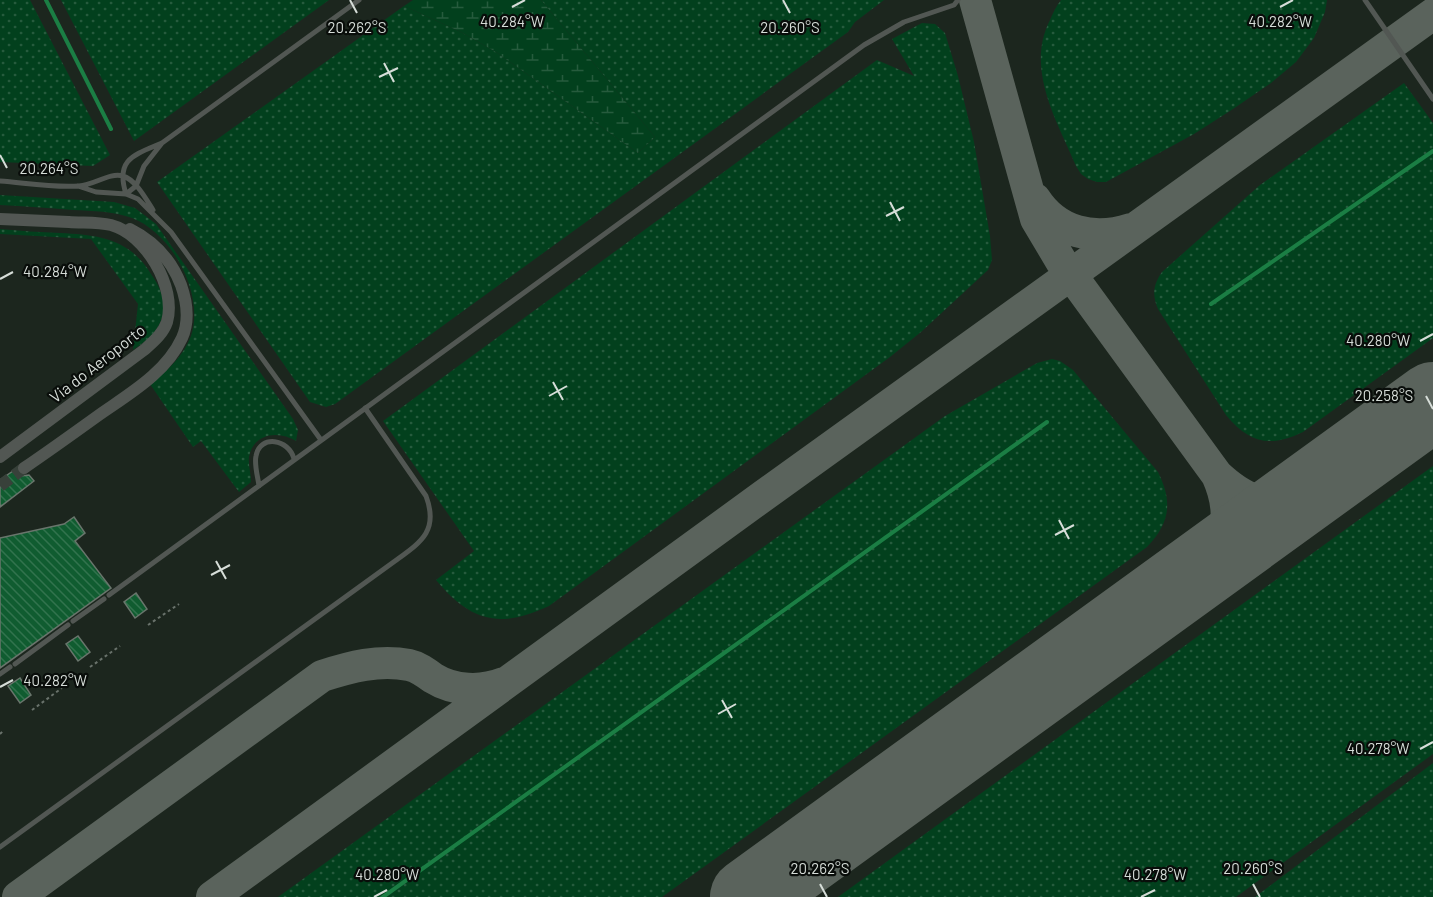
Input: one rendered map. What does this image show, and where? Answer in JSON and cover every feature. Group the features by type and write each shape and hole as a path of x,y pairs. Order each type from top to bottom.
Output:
{"street":[{"name":"Via do Aeroporto","path":"0,219 111,225 123,230 138,242 160,272 169,297 167,321 163,330 144,350 0,457"},
{"path":"24,468 149,378 175,352 183,336 187,307 178,277 171,264 146,237 129,228 111,225"}],"lane":[{"path":"126,194 122,168 126,163 143,151 162,143 359,0"},
{"path":"0,674 864,45 904,22 954,4 958,0"},
{"path":"1365,0 1433,99"},
{"path":"126,194 136,186 144,166 162,143"},
{"path":"78,186 101,181 109,176 122,175 136,186 159,219"},
{"path":"0,181 78,186 96,192 126,194 138,199 171,232 321,440"},
{"path":"0,847 417,545 426,534 430,522 430,508 426,496 365,408"},
{"path":"259,486 256,458 262,446 273,441 285,444 293,453 294,459"}],"path":[{"path":"148,625 179,604"},
{"path":"90,667 120,646"},
{"path":"32,710 62,688"}],"green space":[{"path":"0,0 30,0 110,155 93,166 0,162"},
{"path":"61,0 329,0 134,141"},
{"path":"413,0 541,0 655,137 638,153 496,52 461,32 404,6"},
{"path":"541,0 884,0 855,22 848,32 335,404 326,407 310,402 157,182 404,6 461,32 496,52 638,153 655,137"},
{"path":"1061,0 1327,0 1325,12 1314,38 1296,62 1271,83 1194,134 1106,182 1097,182 1081,174 1076,166 1053,113 1042,76 1043,38 1053,12"},
{"path":"922,23 935,24 945,33 958,76 974,142 990,236 992,260 988,270 921,332 890,357 549,606 516,618 501,619 474,613 462,605 436,580 474,551 383,421 877,60 914,76 892,39"},
{"path":"1404,83 1433,123 1433,338 1303,432 1270,441 1252,437 1243,432 1226,415 1158,309 1154,295 1157,281 1162,272 1260,185"},
{"path":"0,195 114,202 135,208 156,224 293,419 298,430 296,441 282,435 261,438 251,449 249,457 251,482 239,492 201,441 193,447 150,384 184,351 191,336 194,319 189,284 172,251 147,226 132,218 103,212 0,205"},
{"path":"0,229 87,235 100,237 123,246 142,262 160,289 164,308 157,329 133,350 138,304 91,239 0,234"},
{"path":"1052,359 1060,361 1073,370 1158,472 1166,493 1167,512 1165,521 1155,538 1147,547 662,897 278,897 945,416 1037,363"},
{"path":"1433,466 1433,754 1236,897 838,897"},
{"path":"1433,763 1433,897 1255,897"}],"building":[{"path":"16,469 21,476 29,475 34,481 0,507 0,480"},
{"path":"74,517 85,533 75,541 111,588 0,668 0,538 64,524"},
{"path":"136,593 147,609 135,618 124,602"},
{"path":"78,636 90,652 78,661 66,644"},
{"path":"20,678 31,695 20,703 8,686"}],"waterway":[{"path":"46,0 111,129"},
{"path":"1211,304 1433,151"},
{"path":"383,897 1047,422"}],"taxiway":[{"path":"975,0 1036,219 1061,261 1217,475 1237,491 1255,500 1276,501 1301,497"},
{"path":"212,897 763,496 1433,14"},
{"path":"1035,199 1054,220 1077,231 1103,234 1131,229"},
{"path":"1199,571 1217,549 1226,526 1226,502 1217,475"},
{"path":"18,897 322,676 376,663 398,663 412,666 441,682 459,688 477,689 504,683"}],"runway":[{"path":"749,897 1433,401"}],"tunnel":[{"path":"0,486 24,468"}]}
